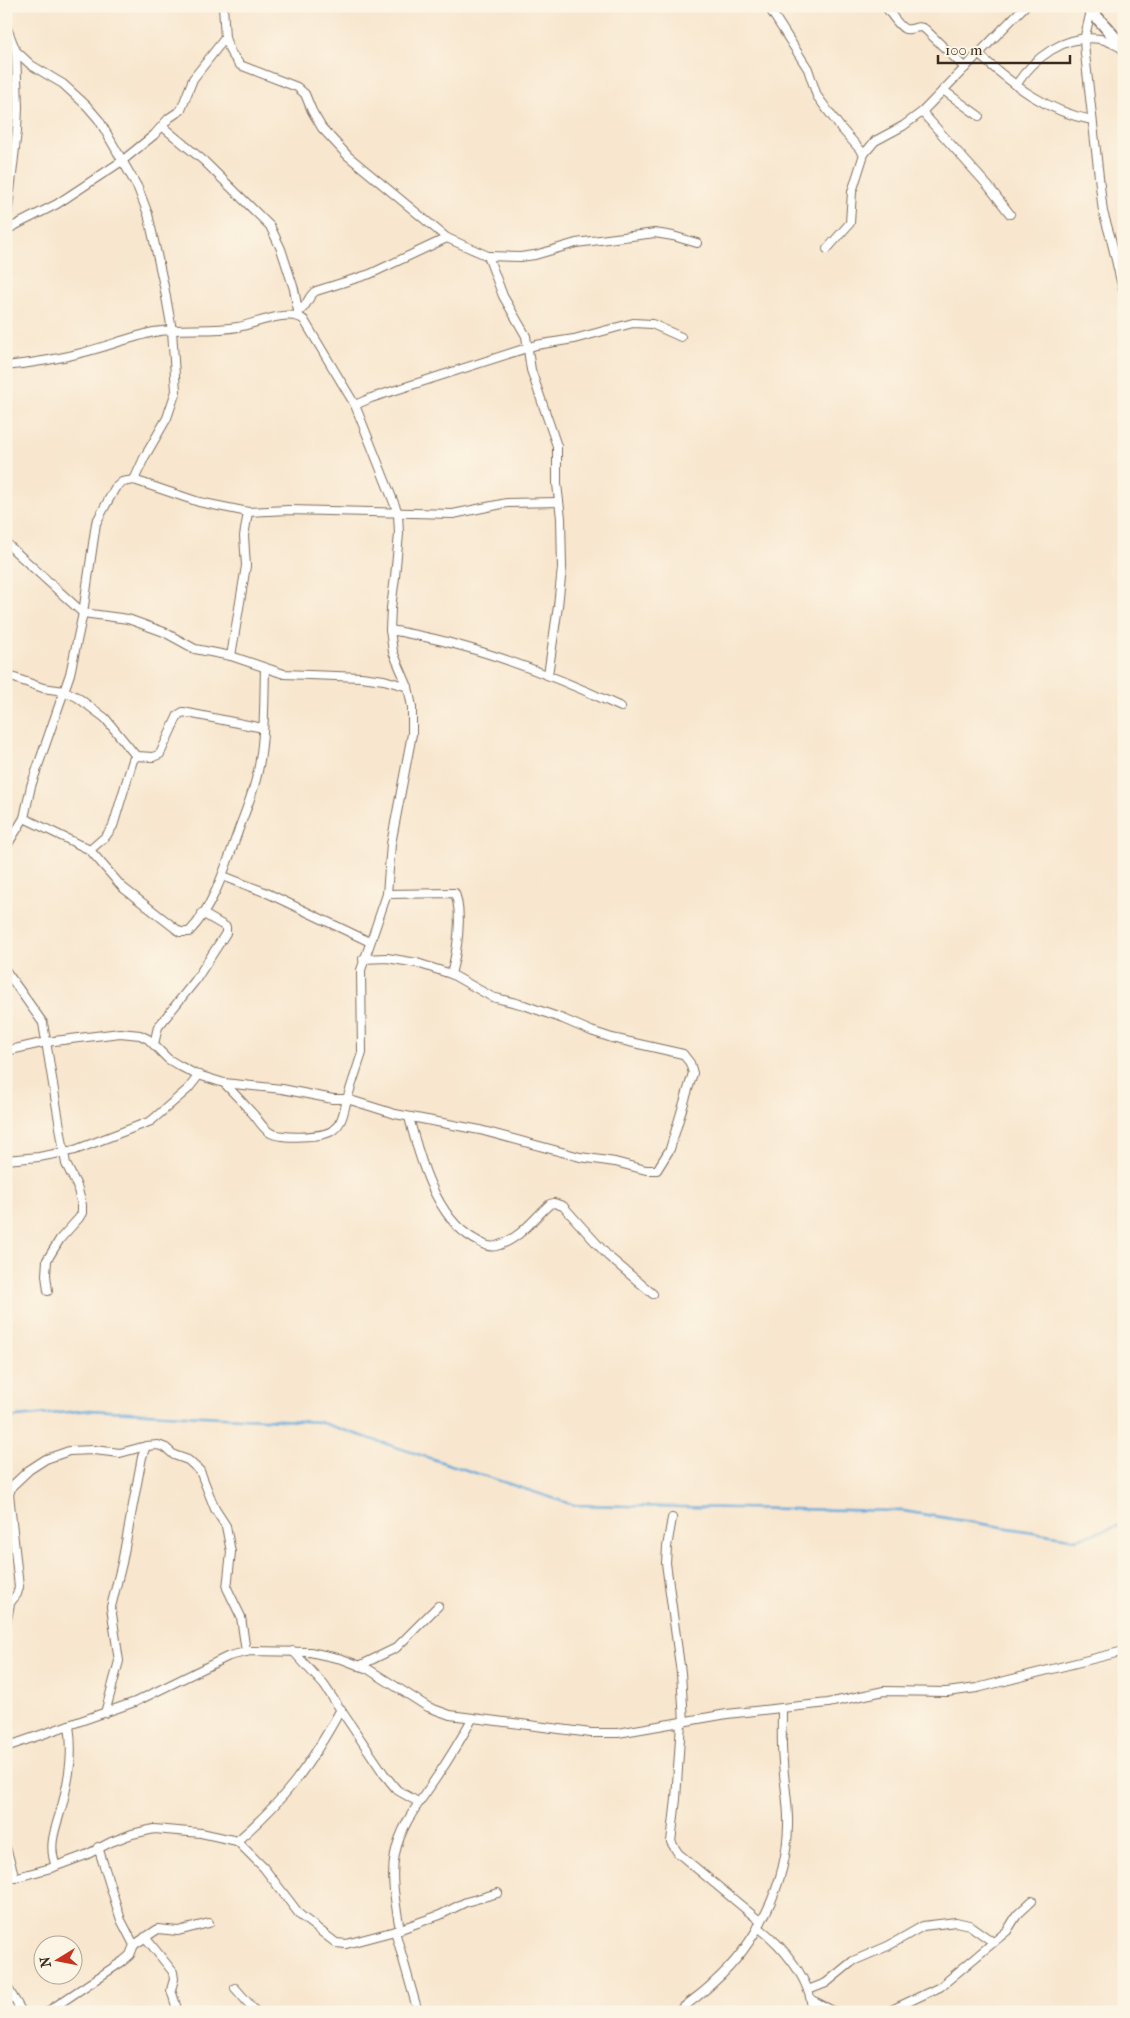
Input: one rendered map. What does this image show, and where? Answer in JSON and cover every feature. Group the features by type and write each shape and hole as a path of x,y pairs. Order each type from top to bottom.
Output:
{"main road":[{"path":"1089,9 1124,48"}],"street":[{"path":"223,6 225,38 230,52 240,65 289,82 302,91 322,128 334,142 394,196 447,238 488,256 527,256 576,243 655,234 674,236 697,243"},
{"path":"768,6 808,69 814,91 819,100 864,154"},
{"path":"885,6 902,28 908,29 919,26 925,29 965,68"},
{"path":"828,249 850,223 852,192 864,154 875,141 903,126 922,112 1025,6"},
{"path":"1089,9 1084,40 1103,212 1112,239 1124,294"},
{"path":"6,26 16,51 17,131 6,226"},
{"path":"6,230 58,204 122,161 163,127 170,118 181,110 193,80 225,38"},
{"path":"1016,85 1027,68 1048,52 1072,41 1104,40 1124,48"},
{"path":"16,51 31,65 63,84 88,106 104,127 138,188 148,214 172,330 176,391 174,402 134,480"},
{"path":"978,54 1002,76 1036,100 1060,111 1092,120"},
{"path":"943,90 979,116"},
{"path":"922,112 989,187 1010,214"},
{"path":"163,127 204,161 270,226 281,249 294,289 299,314 311,330 355,405 398,513 399,534 390,608 390,630 397,664 408,687 412,707 412,734 391,844 387,894 363,959 360,981 362,1053 342,1118 330,1133 281,1137 271,1134 263,1128 224,1083"},
{"path":"6,366 83,353 145,334 172,330 237,328 299,314 306,306 310,296 316,291 370,274 447,238"},
{"path":"488,256 503,296 526,336 531,370 557,446 559,502 562,518 562,568 548,676"},
{"path":"355,405 371,398 482,364 529,347 574,339 633,323 652,324 681,336"},
{"path":"6,848 24,818 31,786 64,691 83,613 96,523 115,488 122,482 134,480 199,502 248,512 453,514 507,503 559,502"},
{"path":"231,656 246,566 244,536 248,512"},
{"path":"6,543 83,613 128,619 164,632 195,649 231,656 265,668 294,675 361,677 384,680 408,687"},
{"path":"390,630 454,644 548,676 621,707"},
{"path":"24,818 90,850 122,887 180,932 189,932 223,876 258,771 263,728 265,668"},
{"path":"6,675 42,688 64,691 99,712 136,756 153,757 160,754 175,717 183,712 263,728"},
{"path":"90,850 106,836 113,826 133,760 136,756"},
{"path":"223,876 261,890 370,942"},
{"path":"387,894 455,893 458,940 450,974"},
{"path":"154,1044 158,1028 194,981 227,931 227,928 220,922 202,913"},
{"path":"6,1051 46,1042 120,1033 140,1035 154,1044 168,1059 199,1075 224,1083 282,1089 333,1099 347,1099 409,1116 480,1130 580,1157 615,1162 653,1171 657,1170 663,1162 670,1149 693,1073 690,1063 683,1054 590,1031 524,1005 492,997 450,974 403,959 363,959"},
{"path":"6,971 43,1024 66,1164 80,1196 82,1213 60,1239 47,1260 48,1291"},
{"path":"6,1160 64,1153 117,1136 157,1117 192,1085 199,1075"},
{"path":"409,1116 418,1152 429,1179 449,1215 469,1236 484,1245 494,1246 500,1244 523,1231 550,1204 558,1203 578,1221 608,1256 653,1294"},
{"path":"6,1625 10,1603 17,1594 19,1587 8,1494 12,1486 29,1470 46,1459 69,1450 120,1453 146,1446 162,1446 174,1455 188,1460 200,1471 215,1509 226,1526 231,1552 227,1588 241,1616 246,1652"},
{"path":"105,1713 119,1662 111,1607 146,1446"},
{"path":"672,1518 666,1562 681,1673 683,1723 671,1834 672,1846 772,1937 788,1957 808,1990 812,2000 812,2012"},
{"path":"359,1666 396,1648 438,1606"},
{"path":"6,1747 135,1702 229,1656 246,1652 270,1650 310,1652 342,1659 390,1682 428,1707 450,1715 591,1733 618,1733 728,1714 828,1703 884,1691 947,1692 977,1688 1124,1650"},
{"path":"293,1651 324,1685 384,1774 397,1790 418,1802"},
{"path":"237,1841 256,1825 297,1781 319,1749 341,1709"},
{"path":"678,2012 714,1983 746,1946 772,1899 788,1841 782,1709"},
{"path":"418,2012 398,1931 395,1898 395,1856 399,1836 418,1802 446,1763 472,1719"},
{"path":"56,1866 52,1845 54,1831 64,1801 72,1759 69,1725"},
{"path":"6,1880 56,1866 86,1855 132,1834 154,1829 201,1833 237,1841 264,1868 300,1915 336,1943 346,1944 398,1931 440,1915 466,1902 498,1893"},
{"path":"6,1848 15,1878"},
{"path":"98,1848 121,1920 134,1944"},
{"path":"887,2012 896,2010 940,1987 1007,1931 1018,1915 1032,1901"},
{"path":"47,2012 123,1961 130,1955 134,1944 158,1929 178,1931 209,1922"},
{"path":"808,1990 826,1983 853,1961 888,1946 923,1926 956,1922 969,1925 993,1942"},
{"path":"145,1937 173,1972 174,1979 171,1990 178,2012"},
{"path":"6,1985 22,2012"},
{"path":"235,1988 256,2012"},
{"path":"812,2000 835,2012"}],"waterway":[{"path":"6,1418 90,1410 319,1422 574,1505 903,1511 1076,1539 1124,1524"}]}
